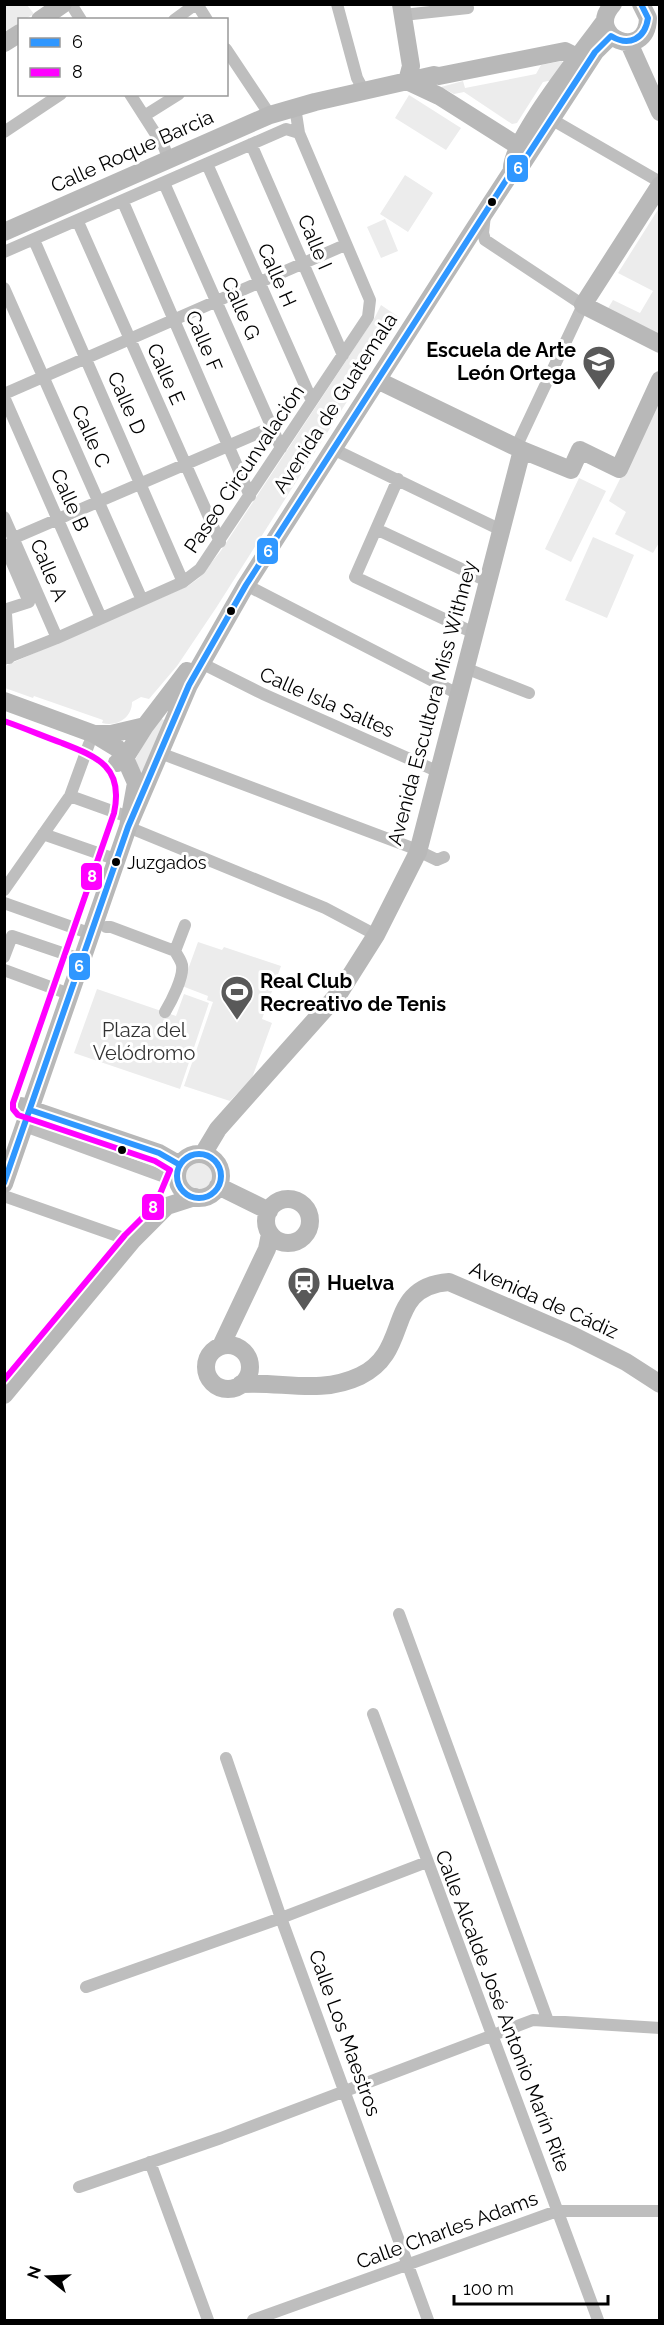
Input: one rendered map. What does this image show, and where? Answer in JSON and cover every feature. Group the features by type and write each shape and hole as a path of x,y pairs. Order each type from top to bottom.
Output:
{"street":[{"path":"43,18 63,4"},
{"path":"71,4 80,18"},
{"path":"177,18 197,4 206,18"},
{"path":"337,4 357,78 364,91"},
{"path":"609,15 621,42 629,43 642,37 648,25 646,11 640,4"},
{"path":"468,8 402,10 412,84 438,96 518,146"},
{"name":"Avenida de Guatemala","path":"512,171 511,165 518,146 577,57 609,15"},
{"name":"Avenida de Guatemala","path":"126,821 160,753 189,685 246,585 474,229 512,171 520,167 595,52 609,15"},
{"path":"4,43 18,34"},
{"path":"629,43 660,112"},
{"name":"Calle Roque Barcia","path":"4,232 284,111 364,91 412,84 434,75 439,76 565,51 577,57"},
{"name":"Avenida de Guatemala","path":"571,88 571,75 576,68 577,57"},
{"path":"4,396 342,247 299,133 284,111 230,62"},
{"path":"438,96 434,87 439,76"},
{"path":"4,132 58,96"},
{"path":"131,96 164,147 169,160"},
{"path":"144,116 176,96"},
{"path":"284,111 289,120 286,129"},
{"path":"521,445 583,305 660,183 547,126"},
{"name":"Avenida de Guatemala","path":"518,146 526,144 529,139 547,126"},
{"path":"4,252 78,222 286,129 299,133"},
{"name":"Calle I","path":"251,144 343,355"},
{"name":"Calle H","path":"207,164 312,401"},
{"name":"Calle G","path":"164,183 281,448"},
{"name":"Calle F","path":"123,202 250,496"},
{"path":"485,214 483,232 485,240 583,305 660,344"},
{"name":"Calle E","path":"78,222 220,542"},
{"name":"Calle D","path":"34,240 183,582"},
{"name":"Paseo Circunvalación","path":"7,658 183,582 200,569 368,317 370,300 342,247"},
{"name":"Calle C","path":"4,288 142,600"},
{"path":"377,380 571,470 580,450 619,469 660,380"},
{"name":"Calle B","path":"4,396 101,618"},
{"path":"5,613 29,602 9,541 272,427"},
{"name":"Avenida Escultora Miss Withney","path":"203,1154 218,1129 340,992 376,935 418,852 521,445"},
{"path":"333,449 501,530"},
{"path":"398,479 355,577 474,633"},
{"name":"Calle A","path":"4,516 9,541 57,638"},
{"path":"376,529 488,582"},
{"path":"246,585 458,694"},
{"path":"5,613 32,605"},
{"path":"5,613 7,658"},
{"path":"121,761 191,666 201,663"},
{"name":"Calle Isla Saltes","path":"201,663 263,694 439,772"},
{"path":"465,668 529,693"},
{"path":"4,701 92,739 108,755 121,761 136,783 126,821 25,1114 4,1151"},
{"path":"4,711 92,739 145,726"},
{"path":"4,890 70,796 92,739"},
{"path":"160,753 436,860 444,857"},
{"path":"70,796 325,908 376,935"},
{"path":"4,1184 62,991 109,857 126,821"},
{"path":"43,834 109,857"},
{"path":"4,903 83,931"},
{"path":"175,951 185,925"},
{"path":"106,927 175,951 182,970 165,1012"},
{"path":"4,957 12,936 74,957"},
{"path":"4,970 62,991"},
{"path":"25,1114 159,1153 183,1190 195,1197"},
{"path":"4,1395 132,1241 167,1206 195,1197 208,1196 219,1186 221,1173 215,1161 203,1154 189,1156 174,1173 167,1206"},
{"path":"219,1186 269,1211"},
{"path":"4,1196 132,1241"},
{"path":"286,1199 301,1204 309,1213 310,1225 304,1236 294,1242 277,1238 267,1219 269,1211 279,1201 286,1199"},
{"path":"230,1347 267,1249 277,1238"},
{"name":"Avenida de Cádiz","path":"241,1384 258,1383 291,1387 329,1385 360,1376 374,1367 388,1351 394,1341 408,1301 419,1289 433,1283 449,1282 572,1335 626,1362 660,1384"},
{"path":"230,1347 247,1356 249,1365 246,1379 241,1384 224,1389 213,1384 209,1378 206,1361 212,1352 230,1347"},
{"path":"249,1365 275,1385"},
{"path":"399,1614 548,2021"},
{"name":"Calle Alcalde José Antonio Marín Rite","path":"373,1714 598,2320"},
{"name":"Calle Los Maestros","path":"226,1758 281,1918 428,2320"},
{"path":"86,1987 281,1918 427,1862"},
{"path":"79,2187 346,2091 533,2020 660,2028"},
{"path":"150,2162 208,2320"},
{"name":"Calle Charles Adams","path":"254,2320 557,2211 660,2211"}],"green space":[{"path":"5,5 27,5 34,14 27,18 18,18 18,24 7,31"},
{"path":"562,61 564,64 553,80 543,82 517,123 512,124 464,92 454,94 441,87 463,81 465,88 536,74 541,65"},
{"path":"409,95 461,128 446,150 395,118"},
{"path":"405,175 433,193 408,232 380,214"},
{"path":"659,208 659,334 607,310 613,300 640,313 653,291 618,273"},
{"path":"385,219 398,251 381,258 367,227"},
{"path":"381,305 400,318 216,608 177,666 149,699 141,697 132,702 129,713 123,720 108,724 102,723 103,720 5,688 5,666 188,586 199,578 220,552"},
{"path":"659,401 660,541 653,553 615,534 626,512 609,501"},
{"path":"579,478 606,491 571,562 545,549"},
{"path":"593,537 634,555 607,618 565,600"},
{"path":"158,717 168,722 142,784 135,760"},
{"name":"Real Club Recreativo de Tenis","path":"198,942 222,950 224,947 281,966 262,1019 272,1023 252,1078 230,1101 184,1086 213,1002 207,1000 208,996 182,986"},
{"name":"Plaza del Velódromo","path":"97,989 176,1016 184,994 209,1003 180,1089 74,1053"},
{"path":"199,1160 209,1165 214,1175 209,1185 199,1190 189,1185 184,1175 189,1165"}],"transit line":[{"name":"6","path":"4,1183 128,827 189,685 246,585 512,171 520,167 595,52 611,36 624,41 640,36 648,18 641,4"},
{"name":"8","path":"4,721 75,748 97,759 111,774 116,797 114,813 13,1103 13,1109 18,1115 155,1161 170,1170 158,1202 125,1235 4,1380"},
{"name":"6","path":"30,1110 159,1153 180,1165"},
{"name":"6","path":"199,1154 214,1161 221,1176 214,1191 199,1198 184,1191 177,1176 184,1161 199,1154"}],"place":[{"name":"Escuela de Arte León Ortega","path":"599,391"},
{"name":"Juzgados","path":"116,862"},
{"name":"Real Club Recreativo de Tenis","path":"237,1021"},
{"name":"Huelva","path":"304,1312"}]}
